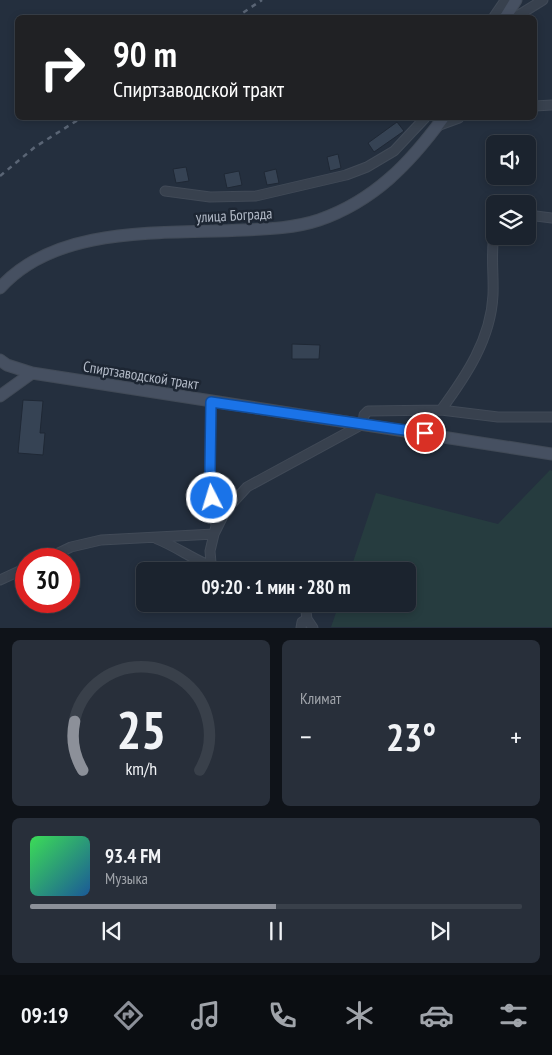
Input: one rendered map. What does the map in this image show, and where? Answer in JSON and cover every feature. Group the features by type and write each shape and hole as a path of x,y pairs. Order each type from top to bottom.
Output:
{"main road":[{"path":"507,15 516,0"},
{"name":"улица Бограда","path":"0,288 23,266 59,248 84,241 114,236 275,228 317,220 344,209 374,192 408,164 440,122"},
{"name":"Спиртзаводской тракт","path":"0,360 7,365 32,373 552,454"},
{"path":"0,396 32,373"}],"street":[{"path":"495,15 504,2 508,0"},
{"path":"519,15 543,0"},
{"path":"537,106 552,105"},
{"path":"165,191 230,198 256,196 346,175 367,167 397,148 423,120"},
{"path":"397,148 408,164"},
{"path":"536,216 552,218"},
{"path":"441,410 460,385 490,326 495,245"},
{"path":"211,402 210,469 216,516 210,551 211,562"},
{"path":"214,534 226,510 247,487 363,424 364,415 368,411 441,410 498,417 552,417"},
{"path":"69,548 101,540 156,539 171,535 214,534"},
{"path":"156,539 175,546 202,562"},
{"path":"0,580 15,573"},
{"path":"305,612 306,619 313,628"},
{"path":"301,628 302,622 306,619"}],"green space":[{"path":"550,470 552,471 552,627 331,627 336,612 416,612 416,562 353,562 376,493 498,524"}],"building":[{"path":"397,122 404,131 374,152 368,143"},
{"path":"338,154 341,168 330,171 327,157"},
{"path":"186,167 189,181 176,183 173,169"},
{"path":"276,169 279,183 267,185 264,172"},
{"path":"239,171 242,185 227,188 224,174"},
{"path":"292,344 320,345 319,359 292,359"},
{"path":"23,400 43,401 40,433 45,433 43,455 18,453"}],"railway":[{"path":"240,15 262,0"},
{"path":"0,176 35,147 78,120"}],"route":[{"path":"212,498 210,469 211,402 425,433"}]}
